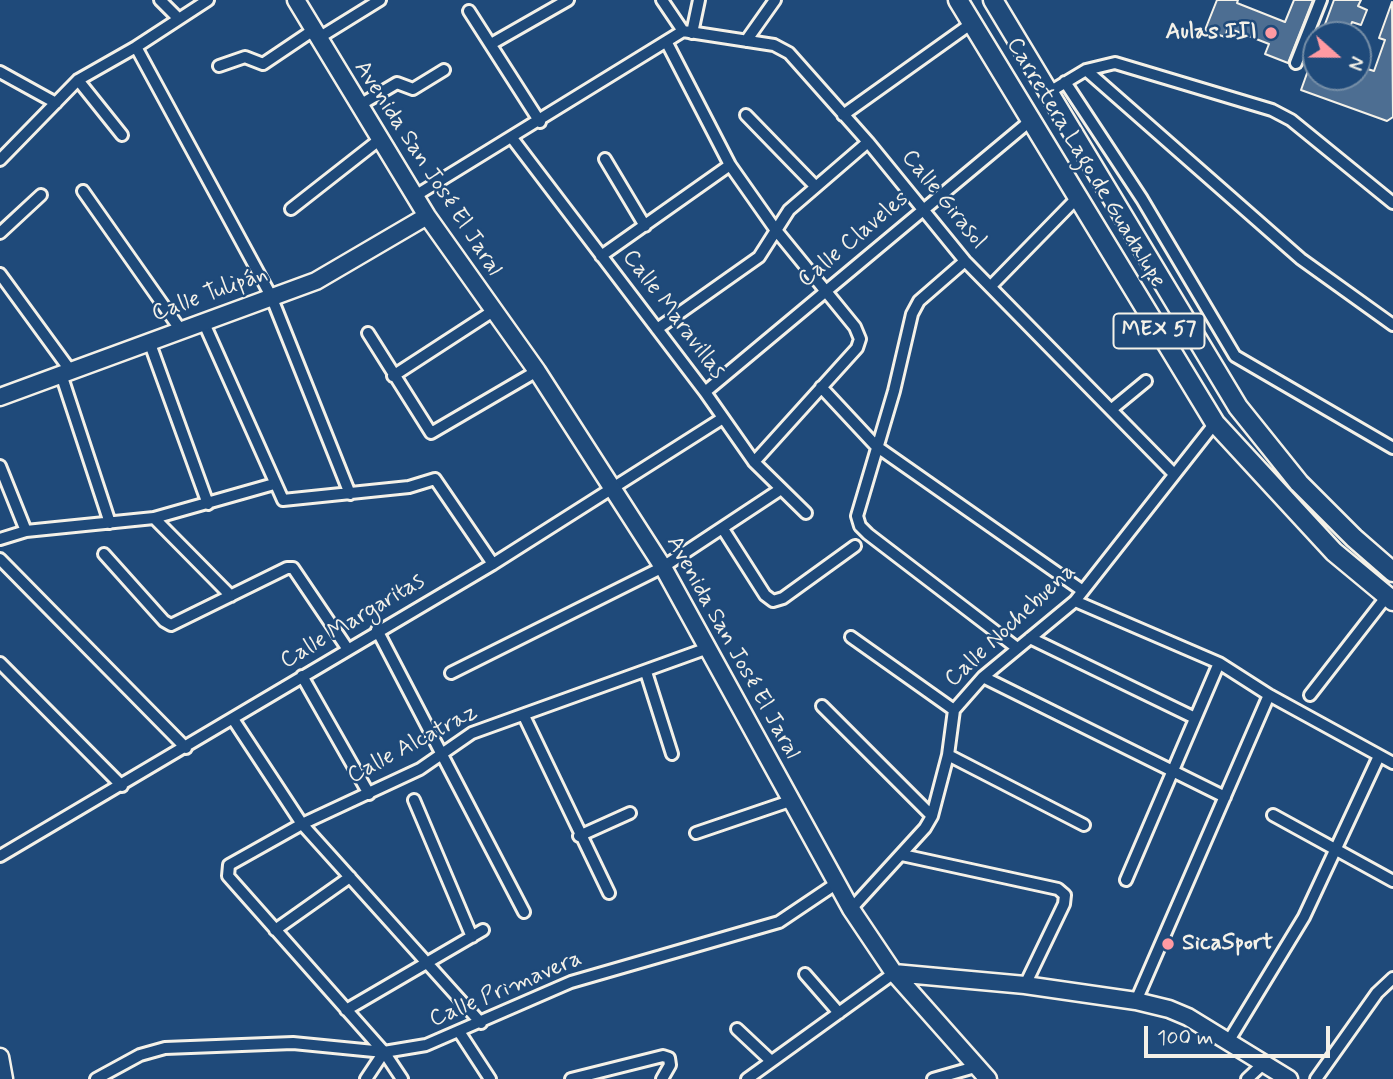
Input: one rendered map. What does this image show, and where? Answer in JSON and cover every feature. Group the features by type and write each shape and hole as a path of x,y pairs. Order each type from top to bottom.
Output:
{"main road":[{"name":"Carretera Lago de Guadalupe","path":"958,0 1215,423 1334,552 1390,599"},
{"name":"Carretera Lago de Guadalupe","path":"993,0 1058,87 1074,134 1238,407 1299,483 1354,538 1393,572"},
{"path":"1050,151 1074,134"}],"street":[{"path":"160,0 178,18"},
{"path":"0,160 78,80 136,47 208,0"},
{"name":"Avenida San José El Jaral","path":"296,0 427,216 537,371 663,567 851,909 894,973 988,1079"},
{"path":"219,66 245,57 263,64 380,0"},
{"path":"491,44 568,0"},
{"path":"662,0 687,32"},
{"path":"415,196 687,32 699,0"},
{"path":"747,41 775,0"},
{"path":"1296,63 1321,0"},
{"path":"469,11 540,122"},
{"path":"843,115 972,23"},
{"name":"Calle Girasol","path":"687,32 774,45 789,53 924,208 965,261 1173,473"},
{"path":"667,43 730,165 775,229 855,327 860,339 857,348 754,462"},
{"path":"136,47 271,296 350,494"},
{"path":"1393,202 1291,120 1272,110 1115,64 1086,70 1058,87 1142,199 1235,356 1393,448"},
{"path":"358,106 397,83 412,89 444,70"},
{"path":"1086,70 1301,259 1393,325"},
{"path":"0,72 55,103"},
{"path":"78,80 122,135"},
{"path":"746,115 815,186"},
{"name":"Calle Claveles","path":"705,392 1030,121"},
{"name":"Calle Maravillas","path":"512,138 705,392 754,462 806,513"},
{"path":"291,208 379,140"},
{"path":"657,329 759,257 775,229 815,186 868,142"},
{"path":"605,159 645,226"},
{"path":"601,256 730,165"},
{"path":"83,191 180,329"},
{"path":"0,233 41,195"},
{"path":"991,286 1077,198"},
{"name":"Calle Tulipán","path":"1,396 316,281 427,216"},
{"path":"965,261 919,301 912,314 894,391 856,516 860,526 1017,648"},
{"path":"0,274 65,372 110,523"},
{"path":"393,376 493,311"},
{"path":"203,321 283,500 409,487 435,479 493,564"},
{"path":"368,333 431,433 537,371"},
{"path":"149,341 208,504"},
{"path":"1217,372 1235,356"},
{"path":"1112,409 1146,381"},
{"path":"821,387 876,446 1083,591"},
{"name":"Calle Margaritas","path":"0,856 186,748 377,630 493,564 613,491 723,418"},
{"name":"Calle Nochebuena","path":"851,909 902,855 932,816 948,755 954,710 983,677 1075,601 1173,473 1215,423"},
{"path":"0,466 26,531"},
{"path":"0,539 26,531 154,518 274,484"},
{"path":"451,673 663,567 781,489"},
{"path":"154,518 231,596"},
{"path":"723,529 765,595 773,601 783,598 855,546"},
{"path":"104,554 164,621 171,625 287,568 293,568 348,648"},
{"path":"0,559 186,748"},
{"path":"1310,695 1390,599"},
{"path":"1075,601 1219,663 1269,695 1393,763"},
{"path":"377,630 524,912"},
{"path":"851,637 954,710"},
{"path":"1030,638 1195,718"},
{"name":"Calle Alcatraz","path":"275,930 228,876 229,865 302,824 420,769 472,733 708,648"},
{"path":"0,663 121,786"},
{"path":"1126,880 1219,663"},
{"path":"646,672 672,754"},
{"path":"302,676 369,794"},
{"path":"983,677 1225,797"},
{"path":"1136,1001 1269,695"},
{"path":"822,706 932,816"},
{"path":"524,716 579,836 609,893"},
{"path":"233,719 302,824 481,1023"},
{"path":"948,755 1084,825"},
{"path":"1228,1042 1304,917 1379,756"},
{"path":"414,800 472,937"},
{"path":"696,833 790,801"},
{"path":"579,836 630,813"},
{"path":"1273,815 1393,881"},
{"path":"902,855 1058,889 1065,895 1064,904 1025,985"},
{"path":"350,877 275,930 384,1052 402,1079"},
{"name":"Calle Primavera","path":"96,1079 140,1055 165,1048 293,1043 384,1052 426,1045 460,1033 571,982 779,922 837,883"},
{"path":"346,1010 483,930"},
{"path":"747,1079 894,973 1025,985 1136,1001 1188,1017 1289,1079"},
{"path":"805,974 838,1013"},
{"path":"1316,1079 1377,993 1393,978"},
{"path":"737,1029 771,1061"},
{"path":"460,1033 490,1079"},
{"path":"366,1079 384,1052"},
{"path":"571,1079 663,1056 669,1058 670,1065 662,1079"},
{"path":"0,1057 4,1079"},
{"path":"1247,1079 1263,1064"},
{"path":"933,1079 975,1067"}],"building":[{"name":"Aulas III","path":"1217,0 1238,0 1237,3 1285,22 1294,0 1313,0 1305,21 1302,21 1302,28 1288,63 1265,54 1269,44 1228,28 1225,37 1205,30"},
{"path":"1334,0 1361,0 1358,6 1367,10 1363,21 1326,21"},
{"path":"1392,2 1393,117 1387,121 1304,91 1372,91 1372,70 1385,40 1379,38"}],"place":[{"name":"Aulas III","path":"1271,33"},
{"name":"SicaSport","path":"1168,944"}]}
